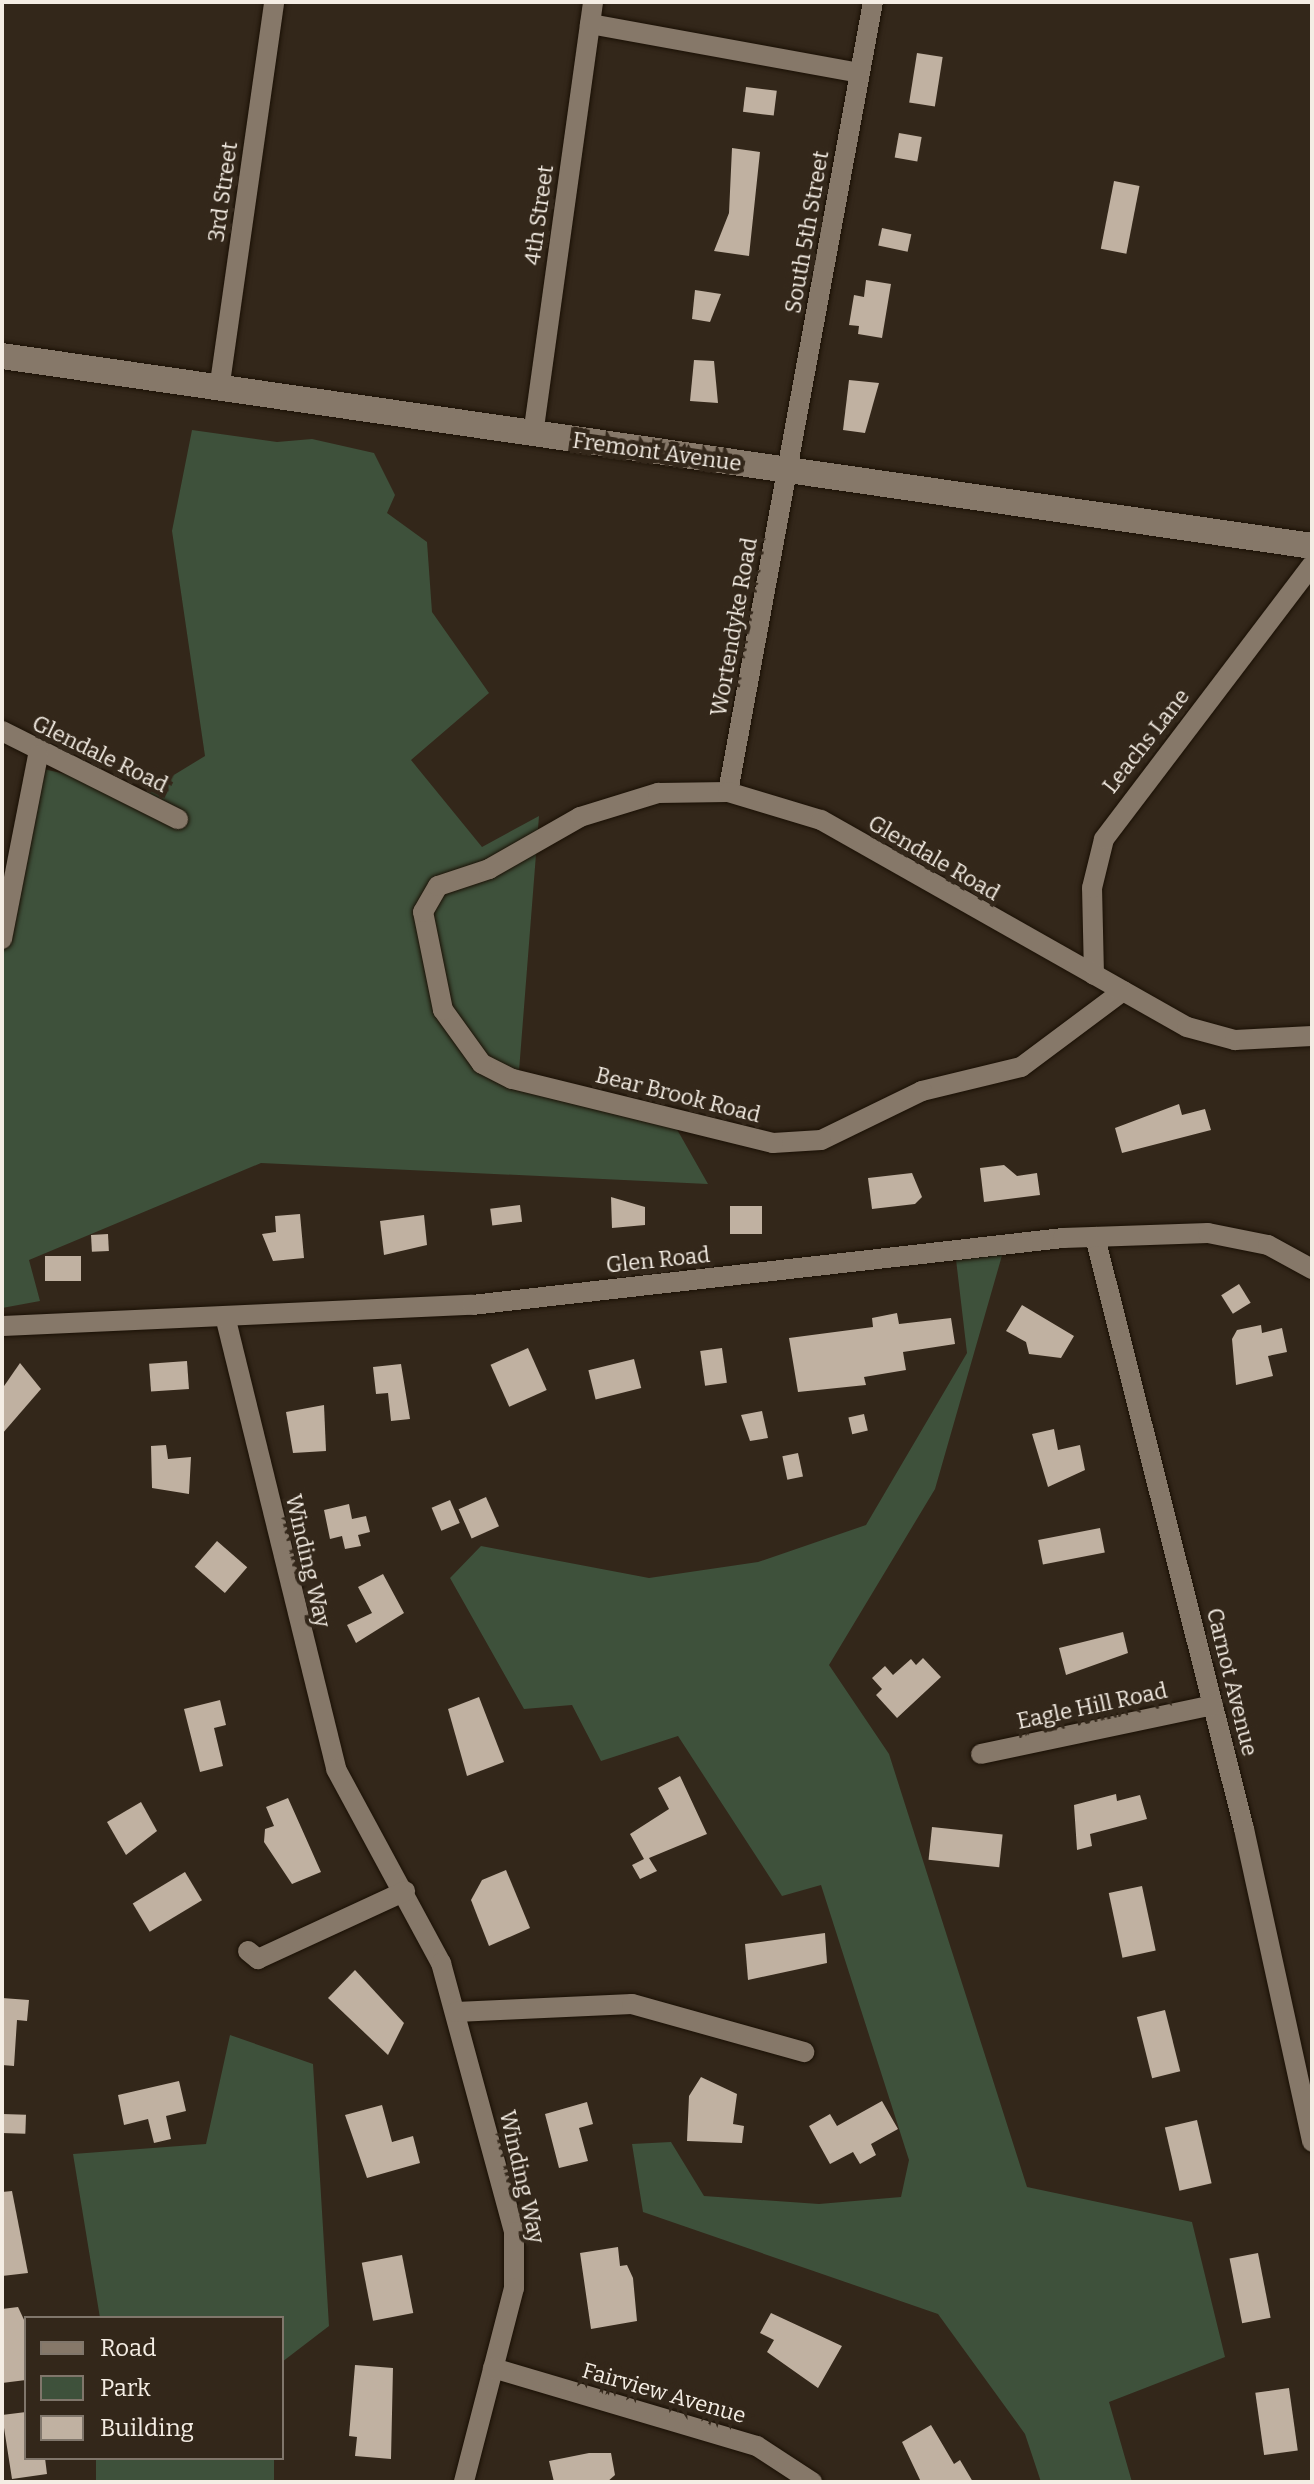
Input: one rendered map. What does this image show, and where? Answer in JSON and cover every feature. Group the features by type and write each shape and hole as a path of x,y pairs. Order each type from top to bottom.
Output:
{"street":[{"name":"3rd Street","path":"219,390 274,2"},
{"name":"4th Street","path":"533,435 593,2"},
{"name":"South 5th Street","path":"787,471 873,2"},
{"path":"590,24 860,73"},
{"name":"Fremont Avenue","path":"2,356 219,390 1312,546"},
{"name":"Wortendyke Road","path":"728,792 787,471"},
{"name":"Leachs Lane","path":"1094,975 1092,888 1104,839 1312,565"},
{"name":"Glendale Road","path":"2,731 38,755 178,819"},
{"path":"2,939 38,755"},
{"name":"Glendale Road","path":"525,848 621,802 728,792 821,820 1201,1032 1265,1041 1312,1036"},
{"name":"Bear Brook Road","path":"525,848 438,886 424,902 443,1010 465,1048 512,1079 773,1143 821,1140 922,1091 1021,1067 1123,991"},
{"name":"Glen Road","path":"2,1326 226,1320 472,1305 1095,1237 1239,1236 1312,1269"},
{"name":"Carnot Avenue","path":"1095,1237 1213,1705 1312,2142"},
{"name":"Winding Way","path":"226,1320 336,1769 405,1891 456,2012 514,2232 514,2288 464,2482"},
{"name":"Eagle Hill Road","path":"981,1754 1213,1705"},
{"path":"248,1951 258,1959 405,1891"},
{"path":"456,2012 632,2004 804,2052"},
{"name":"Fairview Avenue","path":"493,2368 757,2446 812,2482"}],"green space":[{"path":"192,430 277,442 312,439 374,453 395,495 387,513 427,542 432,612 489,693 411,760 482,847 539,816 519,1071 666,1110 708,1184 261,1163 29,1260 40,1301 2,1308 2,924 30,766 146,792 205,756 172,531"},
{"path":"1005,1245 935,1489 829,1665 889,1754 1027,2187 1192,2222 1225,2357 1109,2402 1132,2482 1041,2482 1025,2434 938,2314 643,2212 632,2144 671,2142 704,2196 819,2204 901,2197 909,2160 821,1885 782,1896 678,1736 601,1761 572,1705 524,1709 450,1578 481,1546 649,1578 758,1562 866,1525 967,1353 955,1251"},
{"path":"230,2035 313,2064 329,2326 284,2360 284,2316 100,2316 73,2154 206,2144"},
{"path":"96,2460 274,2460 274,2482 96,2482"}],"building":[{"path":"917,53 943,57 935,106 909,102"},
{"path":"746,87 777,91 774,116 743,112"},
{"path":"899,133 922,137 917,162 895,158"},
{"path":"732,148 760,152 749,256 714,251 729,213"},
{"path":"1114,181 1140,186 1126,254 1101,249"},
{"path":"882,228 911,234 908,252 878,246"},
{"path":"866,280 891,284 882,338 858,334 859,326 849,325 854,295 864,297"},
{"path":"695,290 721,294 710,322 692,319"},
{"path":"694,360 714,361 718,403 690,401"},
{"path":"849,380 879,383 865,433 843,430"},
{"path":"1179,1104 1182,1115 1205,1109 1211,1130 1122,1153 1115,1128"},
{"path":"1004,1165 1017,1176 1037,1173 1040,1195 984,1202 980,1168"},
{"path":"912,1173 922,1197 915,1204 872,1209 868,1178"},
{"path":"611,1197 645,1207 645,1225 612,1228"},
{"path":"520,1205 522,1222 492,1226 490,1209"},
{"path":"730,1206 762,1206 762,1234 730,1234"},
{"path":"300,1214 304,1258 273,1261 262,1234 276,1232 275,1216"},
{"path":"424,1215 427,1245 384,1255 380,1221"},
{"path":"108,1234 109,1251 92,1252 91,1235"},
{"path":"45,1256 81,1256 81,1281 45,1281"},
{"path":"1239,1284 1251,1303 1233,1314 1221,1295"},
{"path":"1022,1305 1074,1336 1061,1358 1029,1354 1026,1342 1006,1331"},
{"path":"897,1313 899,1324 951,1318 955,1344 903,1352 906,1370 864,1377 866,1385 798,1392 789,1338 873,1327 872,1318"},
{"path":"1261,1325 1262,1333 1282,1328 1287,1352 1268,1356 1273,1376 1236,1385 1232,1339 1237,1330"},
{"path":"528,1348 547,1390 509,1407 491,1365"},
{"path":"722,1348 727,1383 705,1386 700,1351"},
{"path":"634,1359 641,1388 596,1399 588,1370"},
{"path":"187,1361 189,1389 151,1392 149,1364"},
{"path":"20,1363 41,1389 2,1434 2,1389"},
{"path":"401,1364 410,1419 391,1421 388,1393 376,1394 373,1367"},
{"path":"324,1405 326,1451 293,1453 286,1412"},
{"path":"762,1411 768,1438 750,1441 741,1415"},
{"path":"864,1414 868,1431 852,1434 848,1418"},
{"path":"1054,1429 1058,1450 1080,1445 1085,1470 1048,1487 1032,1434"},
{"path":"166,1445 168,1459 191,1457 189,1494 152,1488 151,1446"},
{"path":"798,1453 803,1476 787,1480 782,1456"},
{"path":"486,1497 499,1526 472,1538 459,1509"},
{"path":"450,1500 460,1523 441,1531 432,1508"},
{"path":"349,1504 352,1519 366,1516 370,1532 358,1535 361,1546 345,1549 342,1536 330,1539 324,1510"},
{"path":"1100,1528 1105,1553 1043,1565 1038,1540"},
{"path":"217,1541 247,1567 225,1593 195,1567"},
{"path":"383,1574 404,1613 356,1643 347,1625 372,1613 358,1587"},
{"path":"1123,1632 1128,1653 1066,1675 1059,1648"},
{"path":"923,1658 941,1677 897,1718 876,1695 882,1689 872,1678 885,1666 893,1675 911,1659 916,1665"},
{"path":"479,1697 504,1762 467,1776 448,1709"},
{"path":"220,1700 226,1725 214,1728 223,1766 200,1772 184,1709"},
{"path":"680,1776 707,1834 649,1858 657,1871 640,1879 632,1865 644,1859 630,1834 669,1809 658,1788"},
{"path":"1116,1794 1117,1801 1140,1795 1147,1819 1090,1834 1092,1846 1077,1850 1074,1805"},
{"path":"288,1798 321,1872 292,1884 264,1842 265,1829 274,1826 266,1807"},
{"path":"141,1802 157,1831 126,1855 107,1822"},
{"path":"932,1827 1003,1834 999,1867 929,1860"},
{"path":"506,1870 530,1928 489,1946 471,1900 482,1880"},
{"path":"185,1872 202,1900 150,1932 133,1903"},
{"path":"1142,1886 1156,1951 1122,1958 1109,1893"},
{"path":"825,1933 827,1963 748,1980 745,1944"},
{"path":"355,1970 404,2023 388,2055 328,1998"},
{"path":"2,1998 29,2000 27,2021 17,2020 14,2066 2,2065"},
{"path":"1165,2010 1180,2071 1152,2078 1137,2017"},
{"path":"701,2077 737,2094 733,2124 744,2126 742,2143 687,2141 689,2096"},
{"path":"179,2081 186,2111 166,2116 171,2139 154,2143 148,2119 124,2125 118,2095"},
{"path":"882,2101 898,2129 871,2144 876,2155 860,2164 853,2152 830,2164 809,2126 830,2114 837,2126"},
{"path":"587,2102 593,2124 579,2128 588,2161 559,2168 545,2114"},
{"path":"382,2105 392,2142 413,2136 420,2163 367,2178 345,2115"},
{"path":"2,2114 26,2115 25,2134 2,2133"},
{"path":"1197,2120 1212,2183 1179,2191 1165,2127"},
{"path":"12,2191 28,2273 2,2276 2,2192"},
{"path":"618,2247 620,2266 627,2265 633,2278 637,2321 591,2329 580,2253"},
{"path":"1258,2253 1271,2318 1242,2323 1230,2259"},
{"path":"402,2255 413,2313 373,2321 362,2263"},
{"path":"18,2307 24,2320 24,2380 2,2383 2,2309"},
{"path":"771,2313 842,2346 818,2388 767,2352 774,2340 760,2333"},
{"path":"355,2365 393,2368 391,2459 355,2456 357,2437 349,2436"},
{"path":"1289,2388 1298,2450 1264,2455 1255,2393"},
{"path":"24,2412 24,2460 45,2460 47,2474 12,2479 2,2415"},
{"path":"931,2425 954,2464 960,2460 973,2482 921,2482 902,2442"},
{"path":"589,2453 611,2453 615,2475 607,2482 554,2482 549,2461"}]}
